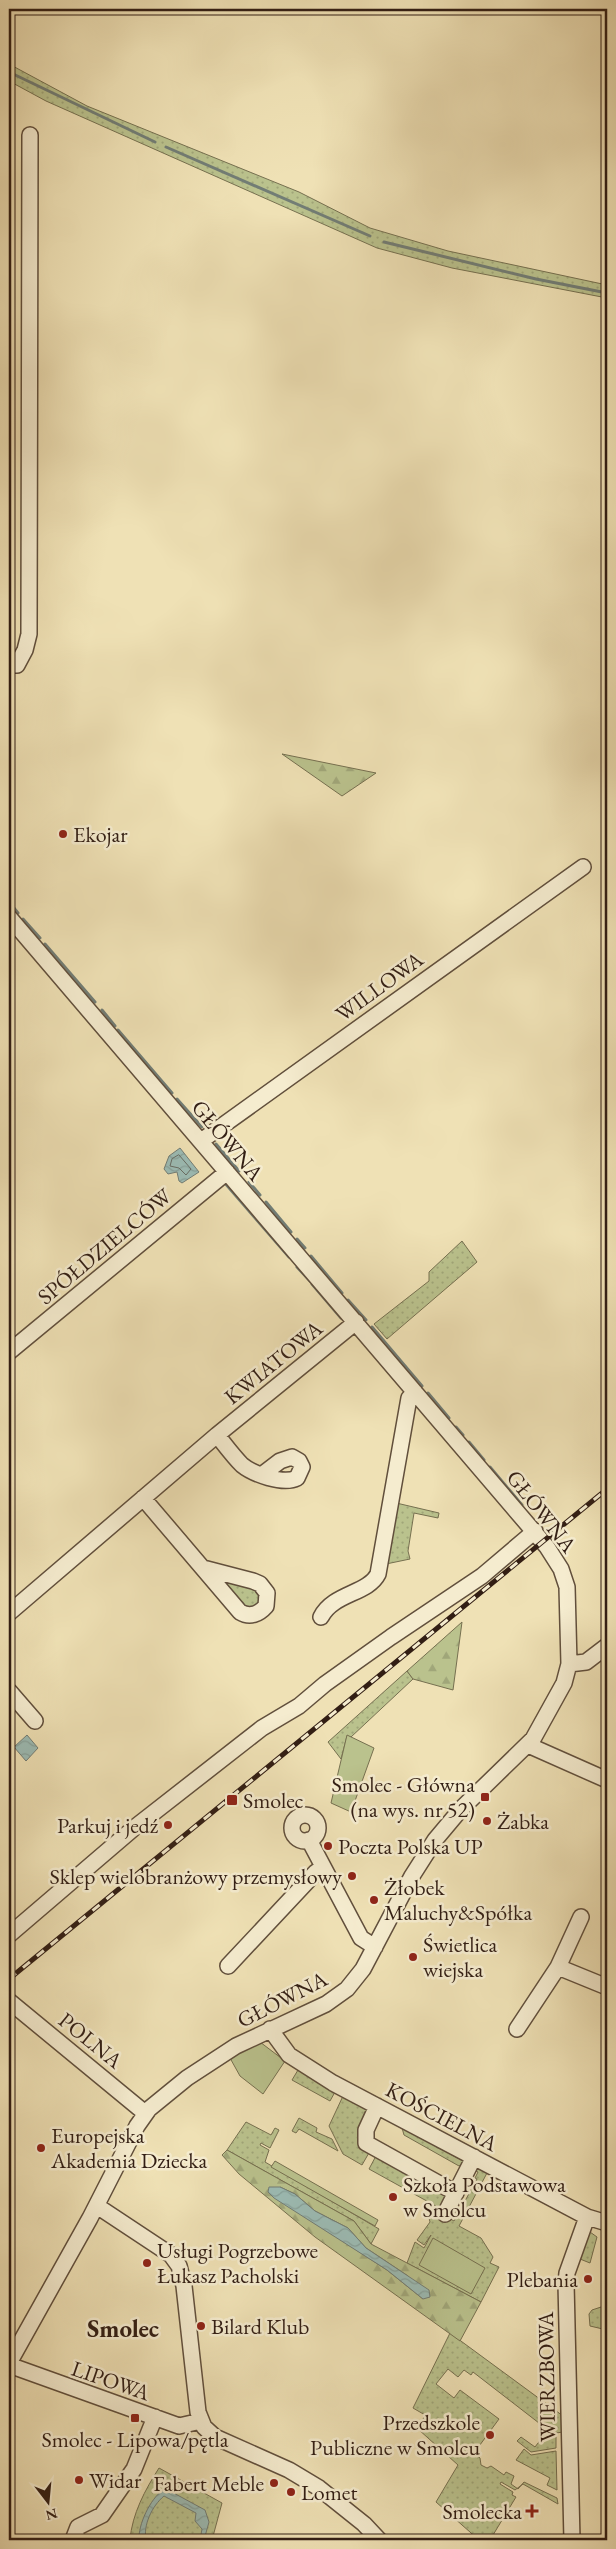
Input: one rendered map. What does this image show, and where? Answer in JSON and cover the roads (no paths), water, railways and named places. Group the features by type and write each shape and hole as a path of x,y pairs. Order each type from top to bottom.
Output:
{"street":[{"path":"13,665 25,650 29,634 30,134"},
{"name":"WILLOWA","path":"201,1140 583,867"},
{"name":"GŁÓWNA","path":"9,917 535,1531 556,1560 567,1586 569,1664 564,1684 528,1745 442,1830 412,1876 363,1969 342,1994 326,2004 270,2029 208,2063 167,2092 145,2113 9,2364"},
{"name":"SPÓŁDZIELCÓW","path":"9,1352 227,1172"},
{"name":"KWIATOWA","path":"9,1613 216,1435 356,1322"},
{"path":"321,1617 331,1604 372,1583 378,1574 408,1398 416,1392"},
{"name":"KWIATOWA","path":"216,1435 242,1464 251,1471 263,1474"},
{"path":"142,1498 203,1568"},
{"path":"9,1935 134,1828 262,1728 299,1706 325,1684 468,1585 535,1531"},
{"path":"569,1664 586,1662 607,1646"},
{"path":"9,1692 35,1721"},
{"path":"528,1745 607,1780"},
{"path":"309,1840 361,1938 375,1946"},
{"path":"228,1966 316,1872 323,1867"},
{"path":"518,2029 558,1967 581,1917"},
{"path":"558,1967 607,1986"},
{"name":"POLNA","path":"9,2001 145,2113"},
{"name":"KOŚCIELNA","path":"270,2029 289,2055 297,2061 377,2106 587,2217 607,2223"},
{"path":"377,2106 366,2130 366,2143 456,2193"},
{"path":"444,2214 474,2157"},
{"path":"96,2206 166,2251 179,2266 184,2286 201,2421 207,2430 220,2440 288,2470 319,2488 364,2524 379,2540"},
{"name":"WIERZBOWA","path":"572,2540 566,2283 587,2217"},
{"name":"LIPOWA","path":"9,2364 179,2426 201,2421"},
{"path":"73,2540 78,2527 102,2515 134,2469 155,2418"}],"water":[{"path":"180,1148 199,1172 182,1183 179,1181 177,1172 168,1174 164,1169 169,1156"},
{"path":"27,1735 38,1748 26,1761 14,1747"},
{"path":"269,2187 280,2187 295,2194 315,2211 348,2228 366,2248 429,2290 430,2297 423,2299 387,2270 274,2198 268,2192"},
{"path":"163,2490 170,2491 205,2510 209,2522 204,2540 200,2540 202,2529 195,2521 196,2513 164,2496 149,2516 145,2534 146,2540 139,2540 140,2527 149,2506"}],"waterway":[{"path":"9,72 155,142"},
{"path":"166,147 370,236"},
{"path":"384,242 536,279 607,293"},
{"path":"9,902 18,913"},
{"path":"23,919 40,938"},
{"path":"45,944 95,1002"},
{"path":"102,1010 115,1026"},
{"path":"118,1030 172,1093"},
{"path":"177,1099 202,1127"},
{"path":"216,1144 239,1171"},
{"path":"224,1182 289,1257"},
{"path":"249,1182 260,1195"},
{"path":"266,1202 291,1232"},
{"path":"297,1239 305,1248"},
{"path":"311,1256 342,1293"},
{"path":"297,1267 310,1281"},
{"path":"312,1284 341,1318"},
{"path":"348,1300 366,1320"},
{"path":"372,1327 422,1386"},
{"path":"428,1393 449,1418"},
{"path":"456,1427 463,1435"},
{"path":"469,1442 484,1460"},
{"path":"490,1467 522,1505"}],"railway":[{"path":"9,1979 607,1489"}],"place":[{"name":"Ekojar","path":"63,834"},
{"name":"Smolec - Główna (na wys. nr 52)","path":"485,1797"},
{"name":"Smolec","path":"232,1800"},
{"name":"Żabka","path":"487,1821"},
{"name":"Parkuj i jedź","path":"168,1825"},
{"name":"Poczta Polska UP","path":"328,1846"},
{"name":"Sklep wielobranżowy przemysłowy","path":"352,1876"},
{"name":"Żłobek Maluchy&Spółka","path":"374,1900"},
{"name":"Świetlica wiejska","path":"413,1957"},
{"name":"Europejska Akademia Dziecka","path":"41,2148"},
{"name":"Szkoła Podstawowa w Smolcu","path":"393,2197"},
{"name":"Usługi Pogrzebowe Łukasz Pacholski","path":"147,2263"},
{"name":"Plebania","path":"588,2279"},
{"name":"Bilard Klub","path":"201,2326"},
{"name":"Smolec - Lipowa/pętla","path":"135,2418"},
{"name":"Przedszkole Publiczne w Smolcu","path":"490,2435"},
{"name":"Widar","path":"79,2480"},
{"name":"Fabert Meble","path":"274,2483"},
{"name":"Lomet","path":"291,2492"},
{"name":"Smolecka","path":"532,2511"}],"district":[{"name":"Smolec","path":"123,2328"}]}
